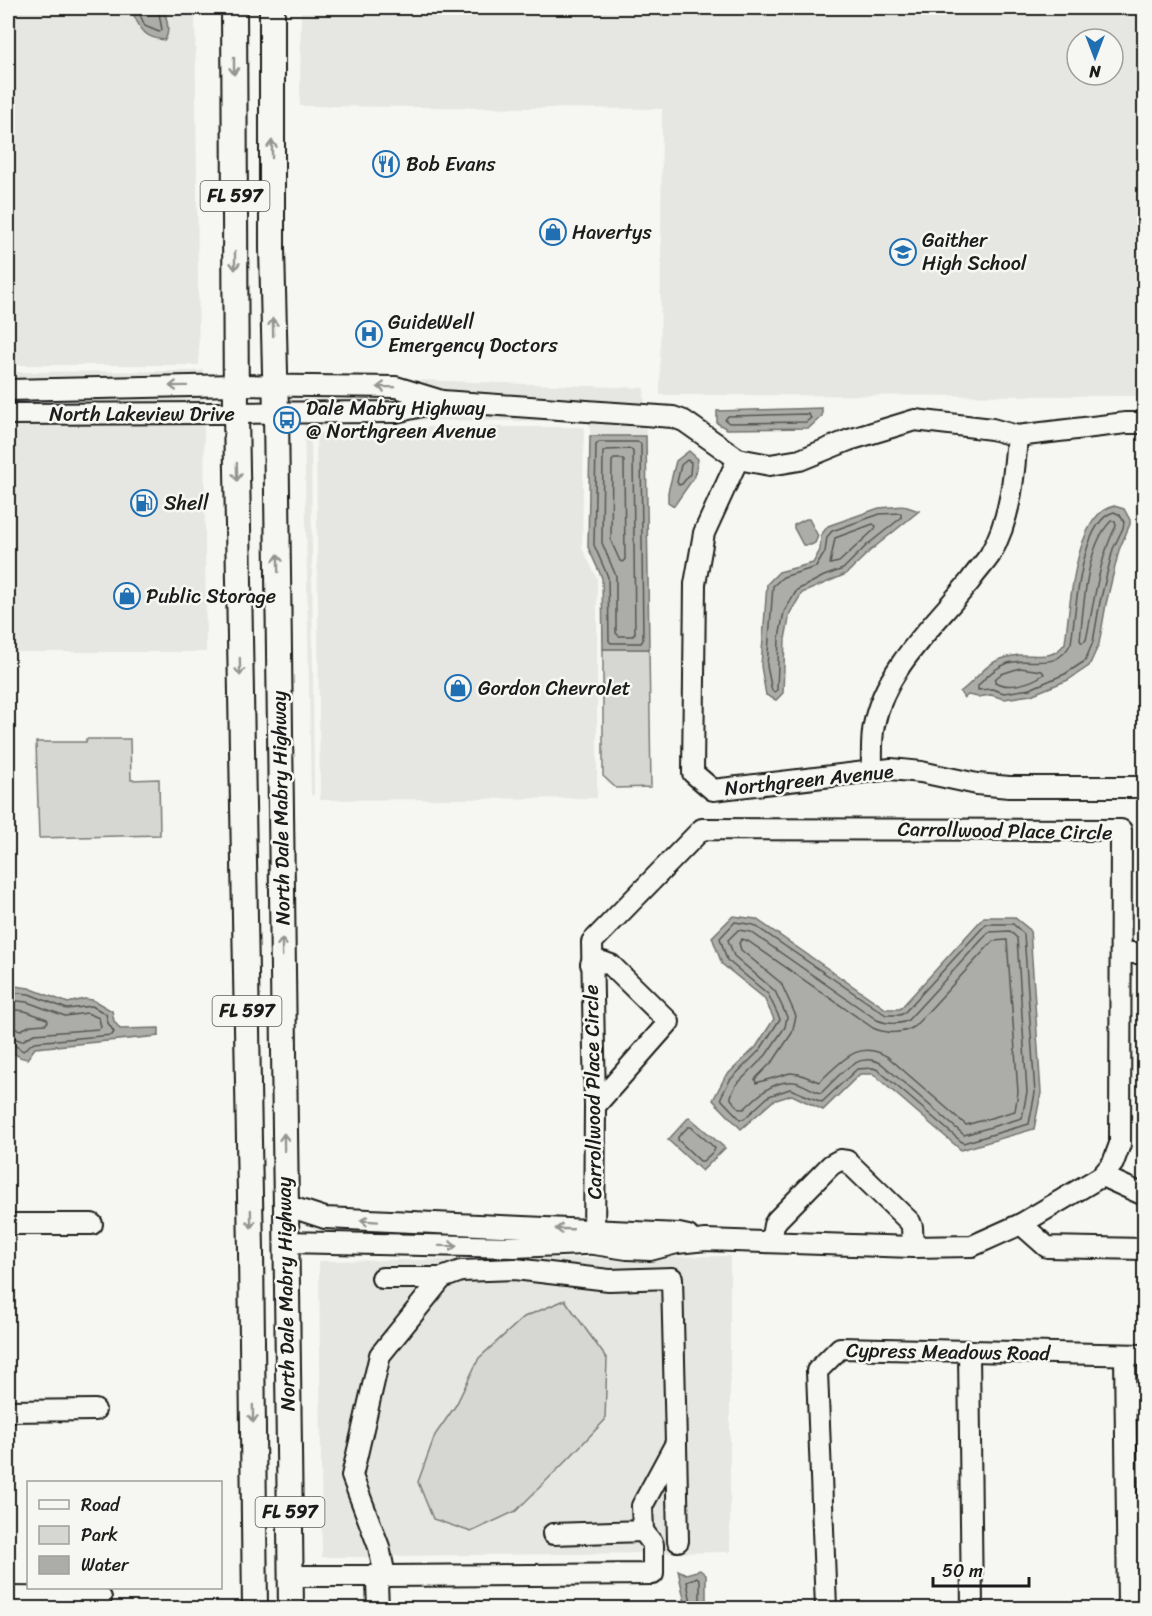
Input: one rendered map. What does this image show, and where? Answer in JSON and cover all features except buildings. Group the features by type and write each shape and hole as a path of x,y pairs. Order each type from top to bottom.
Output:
{"main road":[{"name":"North Dale Mabry Highway","path":"234,8 236,414 255,1608"},
{"name":"North Dale Mabry Highway","path":"272,8 274,385 291,1608"},
{"path":"244,883 258,926 262,984 265,1187 268,1207 285,1242"}],"street":[{"name":"North Lakeview Drive","path":"8,390 274,385"},
{"path":"274,385 396,387 442,401 673,417 738,459 753,463 785,464 849,440 915,420 992,429 1017,436 1126,423 1144,423"},
{"path":"276,413 396,412 442,401"},
{"name":"North Lakeview Drive","path":"8,414 276,413"},
{"path":"872,771 874,726 891,678 904,658 989,557 999,535 1014,488 1017,436"},
{"name":"Northgreen Avenue","path":"738,459 704,533 695,584 693,773 713,790 891,769 921,772 977,784 1009,787 1144,787"},
{"name":"Carrollwood Place Circle","path":"285,1242 408,1245 513,1237 594,1237 627,1249 650,1250 678,1243 706,1240 913,1247 972,1246 1021,1224 1102,1176 1113,1163 1120,1144 1121,830 702,829 592,942 595,1106 594,1237"},
{"path":"1122,954 1144,954"},
{"path":"591,964 603,962 611,965 669,1022 595,1106"},
{"path":"771,1242 777,1220 831,1165 840,1160 846,1161 910,1222 913,1247"},
{"path":"1102,1176 1144,1195"},
{"path":"285,1205 325,1218 408,1223 513,1237 515,1269"},
{"path":"408,1223 408,1245"},
{"path":"8,1224 92,1224"},
{"path":"1021,1224 1047,1247 1144,1249"},
{"path":"594,1237 679,1234 706,1240"},
{"path":"382,1278 442,1278 461,1270 515,1269 609,1280 672,1278 678,1541"},
{"path":"385,1576 379,1547 352,1476 380,1354 442,1278"},
{"name":"Cypress Meadows Road","path":"826,1608 817,1371 840,1348 1135,1355"},
{"path":"969,1352 972,1608"},
{"path":"1128,1608 1135,1355"},
{"path":"8,1411 95,1410"},
{"path":"291,1576 653,1574 652,1544 643,1531 642,1506 676,1443"},
{"path":"553,1534 643,1531"},
{"path":"378,1608 377,1583 385,1576"},
{"path":"8,1597 101,1598"}],"shaded area":[{"path":"8,8 195,8 199,365 8,365"},
{"name":"Gaither High School","path":"301,8 1144,8 1144,396 660,395 662,109 300,106"},
{"path":"203,369 203,378 8,383 8,372 199,371"},
{"path":"303,376 644,388 646,436 590,436 590,425 584,421 354,420 312,429 314,795 311,795 304,420 448,394 303,378"},
{"path":"203,393 204,406 8,406 8,398"},
{"path":"8,421 204,421 206,652 8,652"},
{"name":"Gordon Chevrolet","path":"354,427 584,427 582,548 597,578 597,798 320,800 316,434"},
{"path":"730,1256 730,1552 659,1553 650,1528 649,1508 670,1469 671,1549 685,1548 679,1278 609,1273 521,1262 521,1259"},
{"path":"508,1259 508,1262 441,1271 376,1271 376,1285 427,1285 375,1349 346,1475 374,1557 322,1557 319,1261"},
{"path":"515,1277 666,1286 669,1441 636,1524 546,1527 547,1541 640,1539 646,1553 387,1556 359,1476 386,1358 446,1285 462,1278","holes":["456,1405 605,1420 516,1511 471,1532 433,1519 435,1435"]}],"green space":[{"path":"603,649 649,649 651,787 616,788 603,776"},
{"path":"86,739 130,739 131,780 159,779 160,835 39,838 36,742 86,742"},
{"path":"565,1300 607,1359 605,1420 516,1511 471,1532 433,1519 418,1482 435,1435 456,1405 479,1358 524,1317"}],"water":[{"path":"130,8 164,8 168,28 165,40 146,34"},
{"path":"822,408 822,416 809,428 727,429 717,423 717,411"},
{"path":"590,436 646,436 649,649 603,649 602,578 588,547"},
{"path":"689,451 698,459 695,476 674,506 668,502 668,492 676,461"},
{"path":"904,506 919,511 871,550 846,574 802,593 790,613 785,639 783,693 776,700 766,695 761,666 767,584 779,572 813,563 820,550 821,535 828,526 879,508"},
{"path":"1114,506 1124,509 1130,524 1119,550 1099,644 1089,666 1068,680 1031,695 1004,699 991,695 978,697 968,695 964,698 960,692 996,661 1019,655 1050,654 1060,649 1065,643 1072,587 1082,544 1090,526 1101,513"},
{"path":"809,519 818,536 815,543 811,545 803,545 794,528 794,525"},
{"path":"733,916 756,919 886,1009 900,1009 984,917 1014,917 1030,930 1041,1093 1034,1129 961,1150 873,1074 860,1074 823,1110 792,1095 773,1101 741,1129 713,1100 725,1077 756,1047 774,1019 764,998 722,964 712,937"},
{"path":"8,985 29,988 68,1003 84,999 93,1000 112,1011 114,1021 120,1029 159,1028 159,1036 35,1048 27,1059 21,1058 13,1053 8,1045"},
{"path":"689,1117 725,1148 702,1171 668,1140"},
{"path":"678,1570 686,1574 700,1570 706,1575 706,1608 686,1608"}],"place":[{"name":"Bob Evans","path":"386,164"},
{"name":"Havertys","path":"553,232"},
{"name":"Gaither High School","path":"903,252"},
{"name":"GuideWell Emergency Doctors","path":"369,334"},
{"name":"Dale Mabry Highway @ Northgreen Avenue","path":"287,420"},
{"name":"Shell","path":"144,503"},
{"name":"Public Storage","path":"127,596"},
{"name":"Gordon Chevrolet","path":"458,688"}]}
